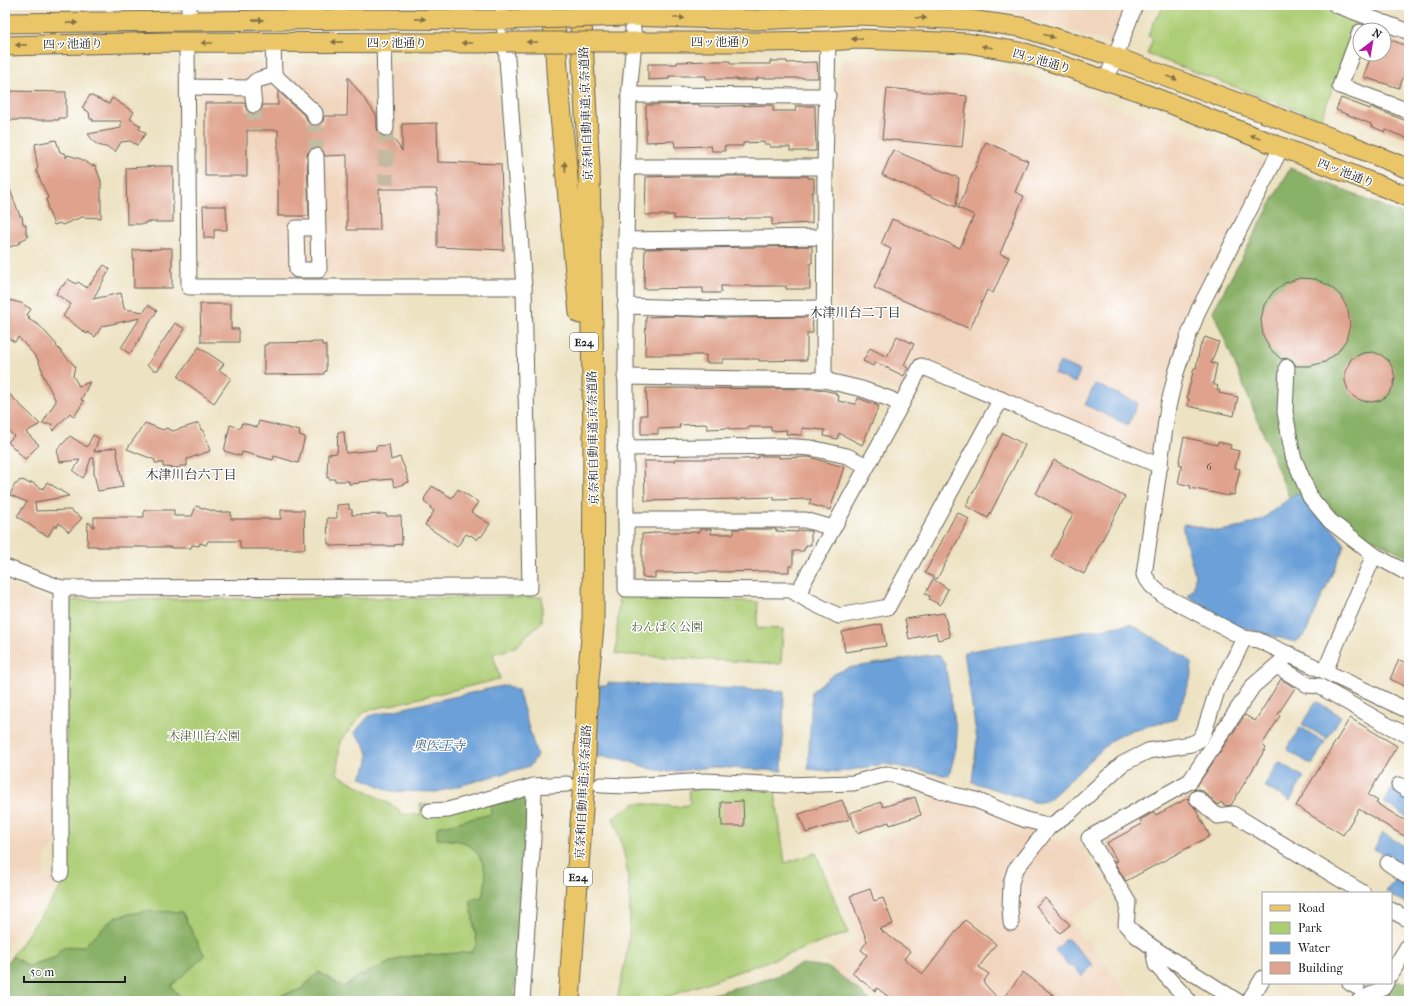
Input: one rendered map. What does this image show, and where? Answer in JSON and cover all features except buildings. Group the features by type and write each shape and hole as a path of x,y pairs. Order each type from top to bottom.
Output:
{"highway":[{"path":"553,5 558,85 576,286 584,345"},
{"name":"京奈和自動車道;京奈道路","path":"572,5 580,170 587,506 585,625 588,678"},
{"name":"京奈和自動車道;京奈道路","path":"568,1001 574,937 584,783 588,678 594,627 594,437 588,170 580,5"}],"main road":[{"name":"四ッ池通り","path":"5,23 189,13 370,19 504,13 630,12 756,20 858,15 969,20 1021,27 1116,56 1342,141 1409,168"},
{"name":"四ッ池通り","path":"5,46 167,42 481,44 506,42 828,41 858,39 967,43 1025,53 1138,91 1409,197"}],"street":[{"path":"1106,81 1135,5"},
{"path":"1336,5 1357,22"},
{"path":"630,12 631,41 625,306 626,589 791,590 839,616 888,607 1001,399"},
{"path":"5,567 61,588 530,587 524,287 504,13"},
{"path":"1392,30 1409,32"},
{"path":"824,380 823,308 828,41"},
{"path":"274,42 274,75 315,113 315,116"},
{"path":"187,43 190,287 524,287"},
{"path":"384,43 386,128"},
{"path":"1352,53 1340,86 1409,111"},
{"path":"254,105 252,88 253,83 256,80 274,75"},
{"path":"188,87 252,88"},
{"path":"629,95 828,96"},
{"path":"1281,148 1199,309 1176,373 1168,407 1144,575 1152,586 1161,594 1244,638 1258,640 1290,654 1409,711"},
{"path":"316,156 317,228"},
{"path":"627,167 825,167"},
{"path":"626,240 825,237"},
{"path":"625,306 725,309 823,308"},
{"path":"799,595 803,583 921,366 1160,466"},
{"path":"1288,367 1285,412 1293,456 1310,497 1330,521 1374,555 1409,574"},
{"path":"625,377 824,380 862,389 890,399 901,405"},
{"path":"625,448 780,446 811,448 848,456 867,466"},
{"path":"626,520 805,520 833,528"},
{"path":"1325,671 1374,555"},
{"path":"61,588 61,873"},
{"path":"1011,923 1011,883 1015,870 1049,828 1070,812 1122,764 1148,751 1191,744 1199,740 1204,732 1217,691 1244,638"},
{"path":"1190,793 1190,781 1253,686 1290,654"},
{"path":"1276,666 1308,685 1319,686 1409,736"},
{"path":"430,810 448,810 534,786 584,783 643,786 706,781 786,785 853,783 887,774 898,776 954,795 973,799 1049,828"},
{"path":"522,1001 532,846 534,786"},
{"path":"1190,793 1218,816 1233,814 1361,892"},
{"path":"1190,793 1089,838 1128,902 1126,925 1137,936 1155,949 1237,1001"},
{"path":"1388,863 1409,877"},
{"path":"1392,911 1409,920"},
{"path":"1392,972 1409,944"},
{"path":"1155,949 1154,954 1156,965 1189,1001"},
{"path":"1249,1001 1262,980"},
{"path":"1356,990 1383,988 1385,984"}],"shaded area":[{"path":"1008,5 1127,5 1113,44 1007,10"},
{"path":"846,58 922,60 988,68 1032,79 1081,95 1263,162 1265,170 1189,309 1167,381 1156,451 1149,455 1012,395 920,358 918,358 902,388 896,390 867,379 840,372 835,366 835,234 840,64"},
{"path":"486,62 495,70 510,265 501,274 209,276 200,268 199,71 208,63"},
{"path":"5,583 54,603 56,844 44,857 44,879 58,879 5,949"},
{"path":"933,794 969,804 1026,830 1031,830 1057,842 1067,836 1071,827 1110,894 1069,919 1081,938 1090,942 1133,1001 877,1001 840,977 824,960 860,940 825,857 918,826"}],"green space":[{"path":"1165,5 1315,5 1353,19 1354,22 1352,22 1352,37 1321,119 1147,54 1153,39 1148,36 1155,20"},
{"path":"1290,168 1409,217 1409,557 1290,499 1213,311"},
{"name":"わんぱく公園","path":"619,593 758,602 757,628 783,629 781,664 616,654"},
{"name":"木津川台公園","path":"542,597 542,622 518,645 493,654 500,679 365,711 340,741 337,774 398,809 400,814 421,815 420,804 438,806 521,786 491,814 437,839 455,840 472,847 477,853 484,867 484,891 481,898 470,900 477,944 472,952 402,957 360,976 343,987 319,972 300,990 267,999 265,1001 183,1001 115,917 84,946 61,948 56,957 28,966 12,956 68,878 66,607 72,600"},
{"path":"703,788 775,791 785,863 816,853 848,933 655,1001 617,1001 628,943 630,905 628,875 622,846 613,818 636,803 678,807 690,804 688,791"},
{"path":"524,794 527,808 514,1001 265,1001 267,999 300,990 319,972 343,987 360,976 402,957 472,952 477,944 470,899 481,898 485,883 484,867 477,853 472,847 455,840 437,839 437,827 491,814 490,802"},
{"path":"145,911 182,912 205,956 171,986 183,1001 5,1001 5,964 12,956 28,966 56,957 61,948 84,946 115,917"},
{"path":"802,964 827,967 841,976 871,1001 698,1001 723,991 771,978"},
{"path":"1392,982 1409,982 1409,1001 1365,1001 1388,984 1392,984"}],"water":[{"path":"1060,362 1080,371 1075,383 1054,374"},
{"path":"1095,384 1138,403 1128,425 1085,405"},
{"path":"1296,493 1307,500 1344,543 1344,547 1305,635 1295,642 1234,625 1188,596 1194,587 1195,575 1183,531 1183,525 1185,524 1218,531 1233,529 1261,520"},
{"path":"1131,624 1188,659 1191,663 1192,674 1177,717 1173,720 1132,730 1113,739 1054,795 1045,801 1034,802 972,782 977,740 964,652"},
{"path":"930,655 940,656 945,664 957,734 956,749 949,776 885,764 839,772 808,769 812,691 834,674 848,668"},
{"path":"608,683 784,691 782,771 713,767 668,772 648,768 622,759 596,756 599,686 607,686"},
{"name":"奥医王寺","path":"506,685 518,690 537,756 530,766 437,792 390,791 360,777 367,765 368,754 363,743 354,733 369,716"},
{"path":"1316,701 1341,716 1327,739 1302,724"},
{"path":"1300,727 1325,742 1312,765 1287,750"},
{"path":"1279,762 1304,777 1290,801 1264,786"},
{"path":"1393,787 1409,797 1409,818 1383,802"},
{"path":"1383,833 1409,849 1409,870 1374,849"},
{"path":"1396,877 1409,885 1409,906 1392,896 1392,892 1386,892"},
{"path":"1067,938 1093,965 1082,976 1071,964 1069,966 1055,950"}],"tunnel":[{"path":"254,105 255,130"},
{"path":"315,117 316,156"},
{"path":"386,128 386,184"}],"district":[{"name":"木津川台二丁目","path":"855,312"},
{"name":"木津川台六丁目","path":"191,474"}]}
